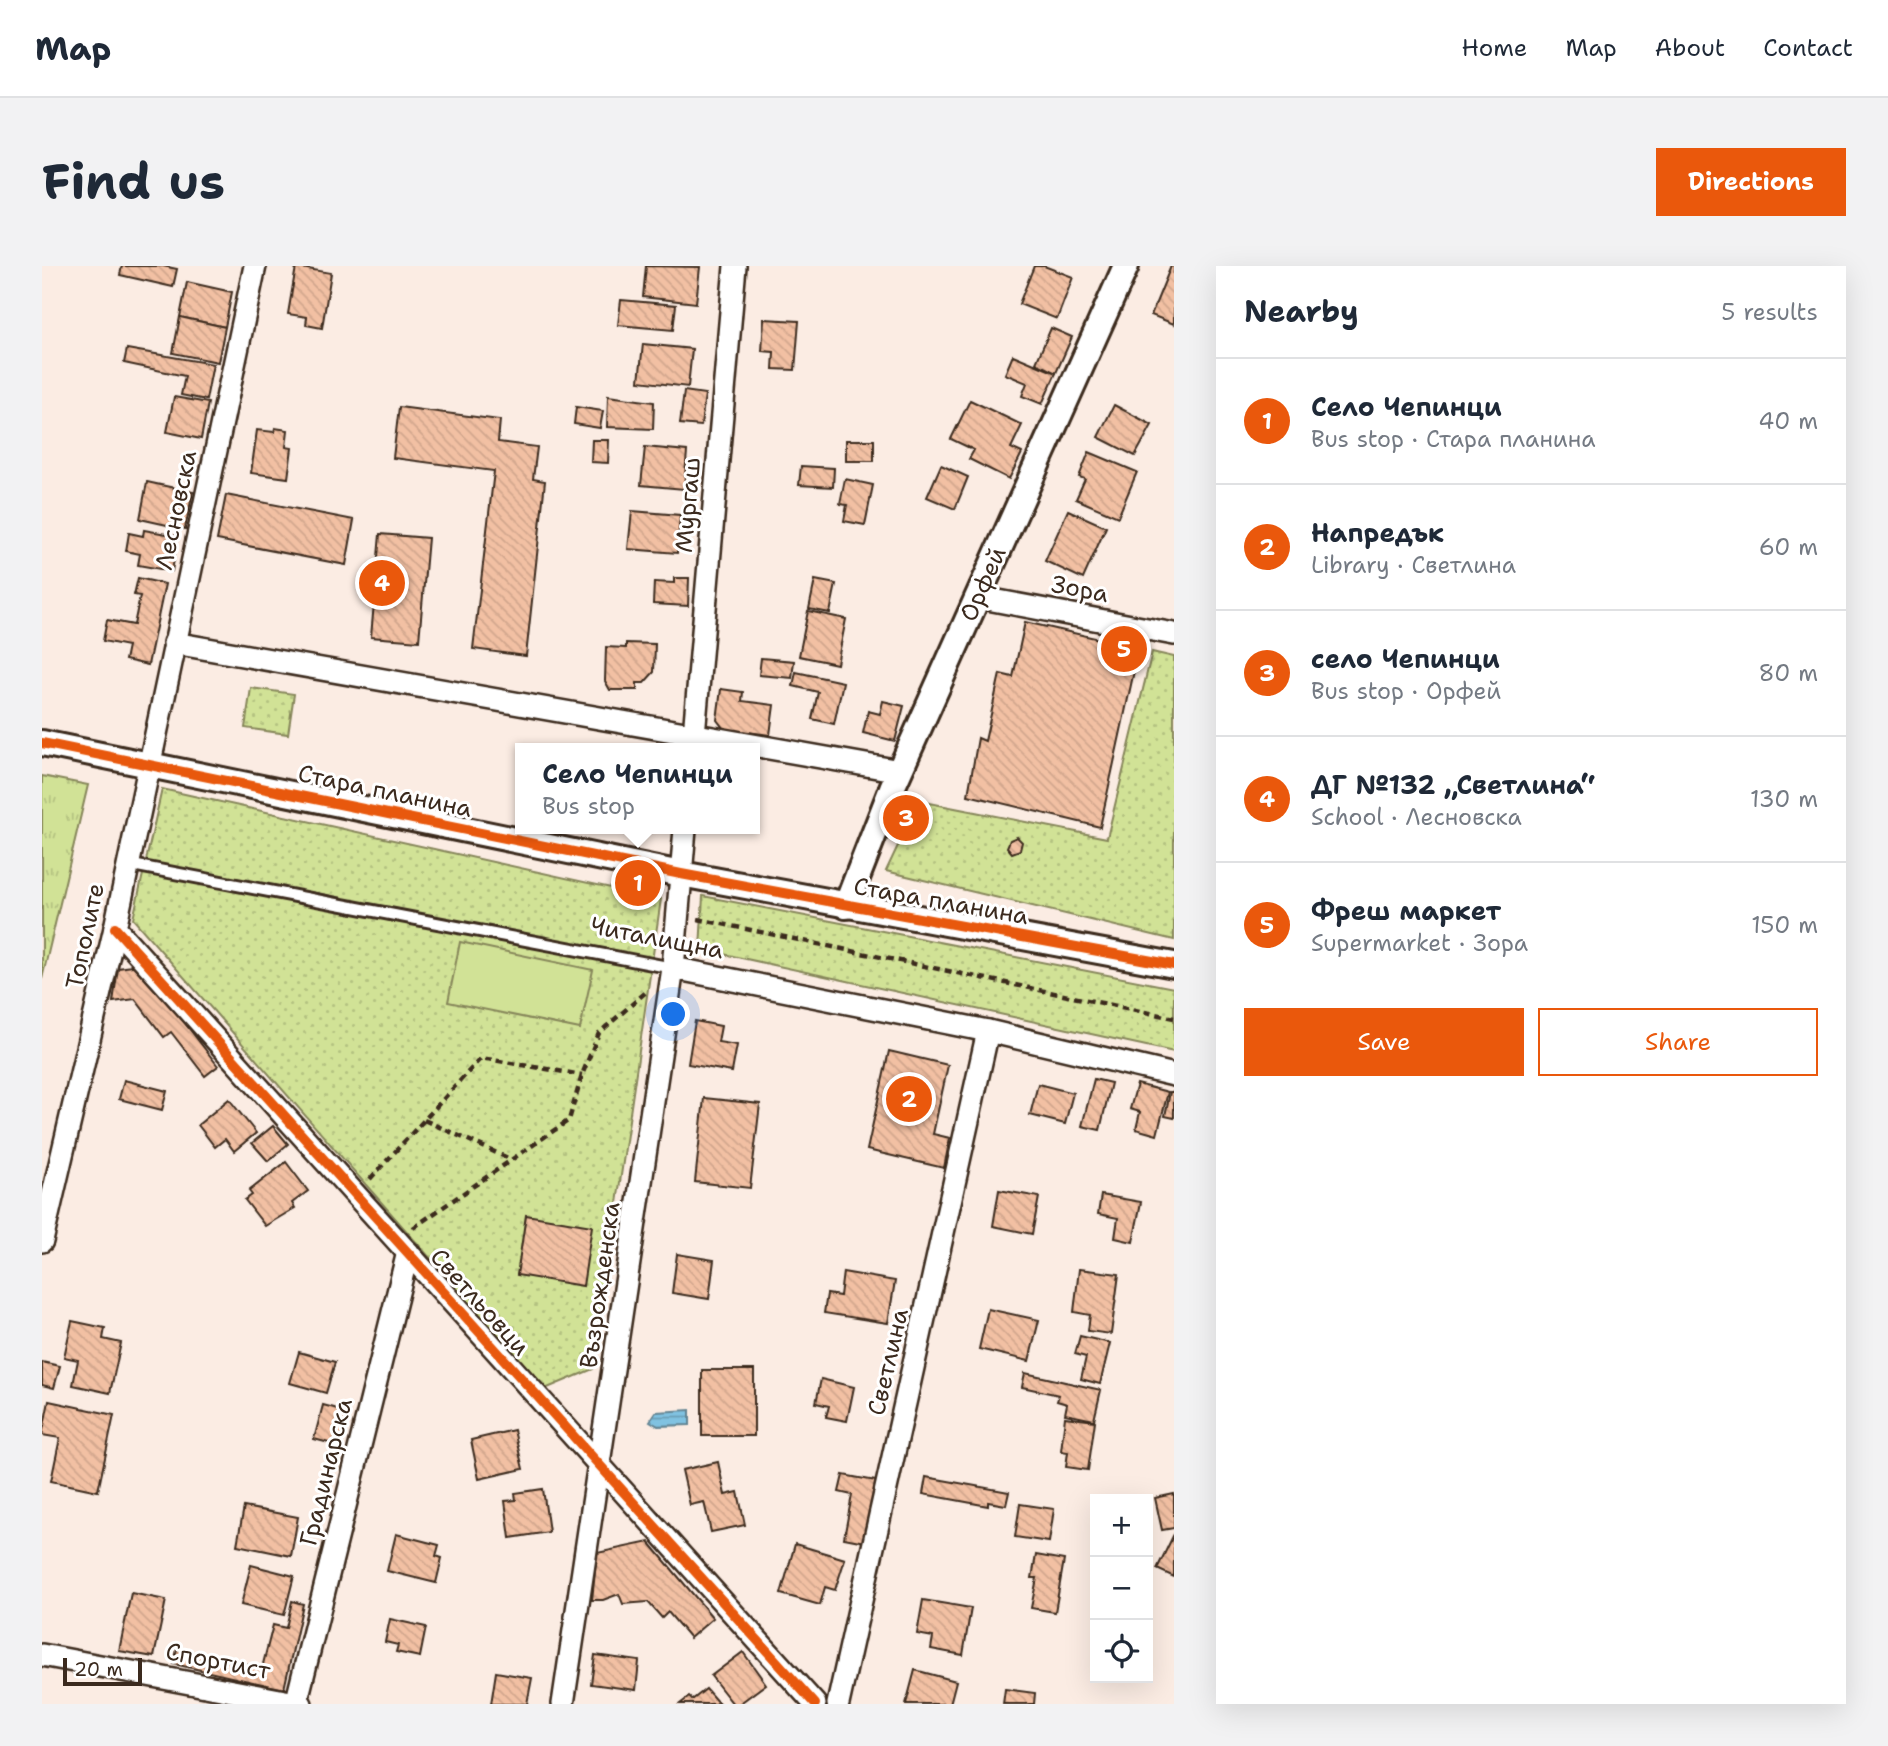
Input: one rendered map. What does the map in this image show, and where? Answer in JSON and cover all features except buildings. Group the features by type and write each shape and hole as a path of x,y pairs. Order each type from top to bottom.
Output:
{"street":[{"name":"Лесновска","path":"148,764 255,266"},
{"name":"Мургаш","path":"693,741 735,266"},
{"name":"Орфей","path":"846,906 900,771 1126,266"},
{"name":"Зора","path":"977,597 1174,634"},
{"path":"174,643 693,741"},
{"name":"Стара планина","path":"42,743 681,874 1174,965"},
{"path":"760,751 900,771"},
{"name":"Тополите","path":"42,1241 115,928 148,764"},
{"path":"681,874 685,834"},
{"name":"Възрожденска","path":"563,1704 673,968 681,874"},
{"name":"Светльовци","path":"115,928 599,1468 815,1704"},
{"name":"Читалищна","path":"673,968 988,1031 1174,1075"},
{"name":"Светлина","path":"838,1704 988,1031"},
{"name":"Градинарска","path":"298,1704 401,1246"},
{"name":"Спортист","path":"42,1655 298,1704"}],"lane":[{"name":"Читалищна","path":"127,864 673,968"}],"path":[{"path":"677,915 1174,1018"},
{"path":"401,1246 511,1159 569,1120 582,1075 599,1033 673,968"},
{"path":"355,1195 481,1058 582,1075"},
{"path":"424,1120 511,1159"}],"green space":[{"path":"1152,652 1174,657 1174,940 886,871 919,801 1107,838"},
{"path":"251,688 294,694 288,734 245,728"},
{"path":"42,776 88,785 42,979"},
{"path":"162,789 661,899 593,1369 545,1389 133,919"},
{"path":"703,896 1174,988 1174,1052 700,949"},
{"path":"460,942 593,970 580,1029 448,1002"}],"water":[{"path":"690,1410 690,1425 658,1426 650,1421 656,1412"}],"cycle path":[{"path":"42,743 681,874 1174,965"},
{"path":"115,928 815,1704"}],"place":[{"name":"ДГ №132 „Светлина“","path":"382,583"},
{"name":"Фреш маркет","path":"1124,649"},
{"name":"село Чепинци","path":"906,818"},
{"name":"Село Чепинци","path":"638,883"},
{"name":"Напредък","path":"909,1099"}]}
